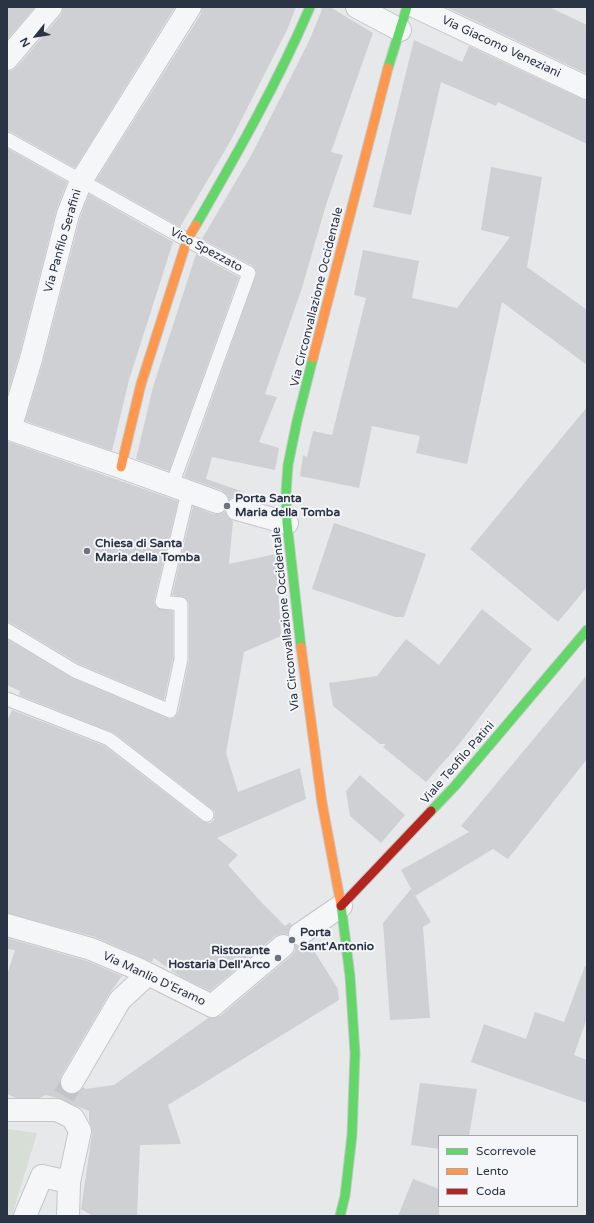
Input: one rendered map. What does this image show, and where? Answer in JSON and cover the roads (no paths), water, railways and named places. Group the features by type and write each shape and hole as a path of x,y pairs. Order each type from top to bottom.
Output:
{"main road":[{"path":"122,467 141,384 187,240 242,146 298,35 310,7"},
{"name":"Via Circonvallazione Occidentale","path":"340,1216 345,1196 352,1135 354,1053 350,976 341,906 322,803 304,678 287,523 286,493 288,465 297,421 384,82 407,7"},
{"name":"Viale Teofilo Patini","path":"341,906 454,787 587,630"}],"street":[{"path":"7,59 51,7"},
{"name":"Via Panfilo Serafini","path":"8,428 31,359 68,214 81,181 190,7"},
{"path":"357,7 400,30"},
{"name":"Via Giacomo Veneziani","path":"416,7 587,88"},
{"path":"8,428 122,467 217,502"},
{"path":"237,509 287,523"},
{"name":"Via Manlio D'Eramo","path":"7,925 91,949 148,974 212,1006 292,940 341,906"},
{"path":"7,1110 64,1096 120,1000 148,974"},
{"path":"64,1096 80,1131 69,1182 68,1216"},
{"path":"25,1216 42,1176 69,1182"}],"lane":[{"name":"Vico Spezzato","path":"7,139 249,273 180,488"},
{"path":"7,630 75,671 170,711 181,659 181,604 162,602 180,488"},
{"path":"7,699 109,739 207,815"}],"tunnel":[{"path":"64,1096 72,1082"}],"place":[{"name":"Porta Santa Maria della Tomba","path":"227,506"},
{"name":"Chiesa di Santa Maria della Tomba","path":"87,551"},
{"name":"Porta Sant'Antonio","path":"292,940"},
{"name":"Ristorante Hostaria Dell'Arco","path":"278,958"}]}
